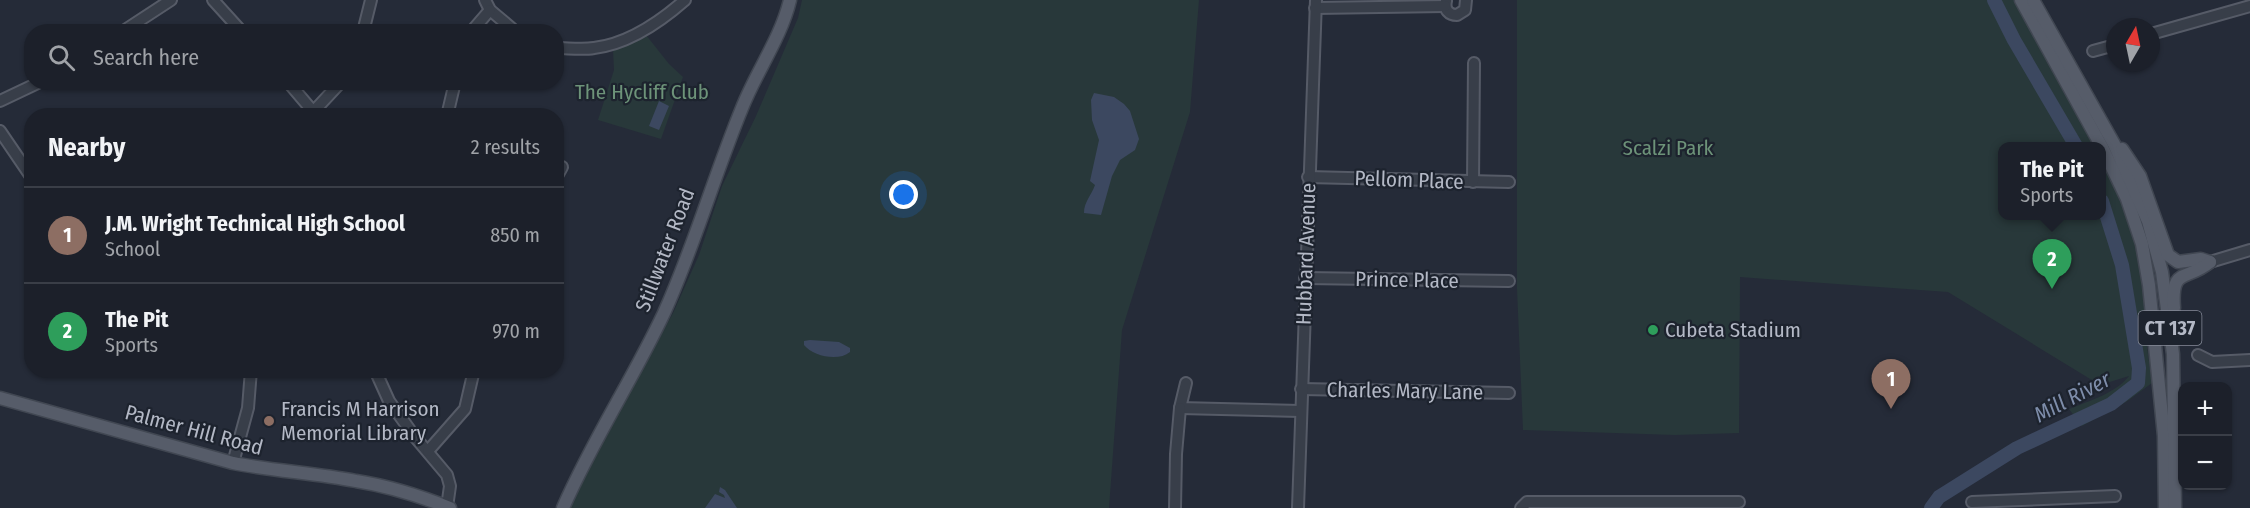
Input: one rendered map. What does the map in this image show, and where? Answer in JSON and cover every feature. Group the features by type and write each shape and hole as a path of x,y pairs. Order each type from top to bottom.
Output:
{"main road":[{"name":"Stillwater Road","path":"563,508 599,434 662,317 732,132 753,81 787,13 790,0"},
{"name":"CT 137","path":"2021,0 2099,142"},
{"name":"CT 137","path":"2033,0 2114,144 2148,221 2162,272 2173,354 2175,508"},
{"path":"2114,144 2124,150 2140,176 2168,255 2178,262 2202,259 2210,261"},
{"name":"CT 137","path":"2106,155 2127,199 2142,244 2149,285 2164,439 2165,508"},
{"path":"2173,354 2177,339 2174,284 2182,275 2202,268 2210,261"},
{"name":"Palmer Hill Road","path":"0,398 233,463 381,485 448,507"},
{"path":"2164,439 2175,429"}],"street":[{"path":"134,24 171,0"},
{"path":"213,0 235,24"},
{"path":"365,24 371,0"},
{"path":"564,48 595,48 633,36 669,14 685,0"},
{"path":"1316,4 1446,3 1449,12 1458,15 1465,10 1466,0"},
{"name":"Hubbard Avenue","path":"1298,508 1308,177 1316,4"},
{"path":"476,24 487,5 507,24"},
{"path":"2160,31 2250,6"},
{"path":"2093,51 2106,47"},
{"path":"1473,182 1474,63"},
{"path":"0,101 24,90"},
{"path":"294,90 308,108"},
{"path":"317,108 334,90"},
{"path":"449,108 453,90"},
{"path":"0,131 24,166"},
{"name":"Pellom Place","path":"1308,177 1509,182"},
{"path":"2210,261 2250,250"},
{"name":"Prince Place","path":"1305,278 1509,281"},
{"path":"2198,355 2212,362 2250,360"},
{"path":"233,463 248,408 250,378"},
{"path":"379,378 389,401 450,481 448,507"},
{"path":"428,451 465,409 472,378"},
{"path":"1175,508 1180,408 1186,383"},
{"name":"Charles Mary Lane","path":"1301,389 1509,393"},
{"path":"1180,408 1300,411"},
{"path":"1972,502 2022,504 2115,496"},
{"path":"1521,508 1527,502 1600,505 1710,505 1739,502"}],"green space":[{"path":"802,0 1199,0 1190,112 1122,330 1109,508 568,508 673,313 699,255 722,186 756,116 798,18"},
{"name":"Scalzi Park","path":"1517,0 2016,0 2096,142 1998,142 1998,220 2106,220 2106,163 2122,199 2142,271 2151,340 2147,347 2152,383 2126,402 2082,426 2069,409 2110,392 2129,376 2100,385 1948,292 1740,277 1739,433 1675,435 1523,430 1517,289"},
{"name":"The Hycliff Club","path":"646,35 669,64 683,77 661,139 598,120 614,70 613,50"}],"water":[{"path":"1094,93 1114,97 1124,104 1130,111 1139,139 1135,150 1120,160 1112,176 1101,215 1084,213 1086,202 1095,185 1090,181 1099,140 1092,120 1091,100"},
{"path":"659,101 669,106 659,130 649,126"},
{"path":"804,341 839,342 850,348 850,352 839,357 819,355 804,345"},
{"path":"720,487 725,490 737,508 705,508 715,494 725,498 719,492"}],"waterway":[{"name":"Mill River","path":"1994,0 2014,40 2074,142"},
{"name":"Mill River","path":"1931,508 1939,497 2017,448 2111,404 2138,383 2139,368 2122,265 2106,214"}],"place":[{"name":"The Pit","path":"2052,289"},
{"name":"Cubeta Stadium","path":"1653,330"},
{"name":"J.M. Wright Technical High School","path":"1891,409"},
{"name":"Francis M Harrison Memorial Library","path":"269,421"}]}
